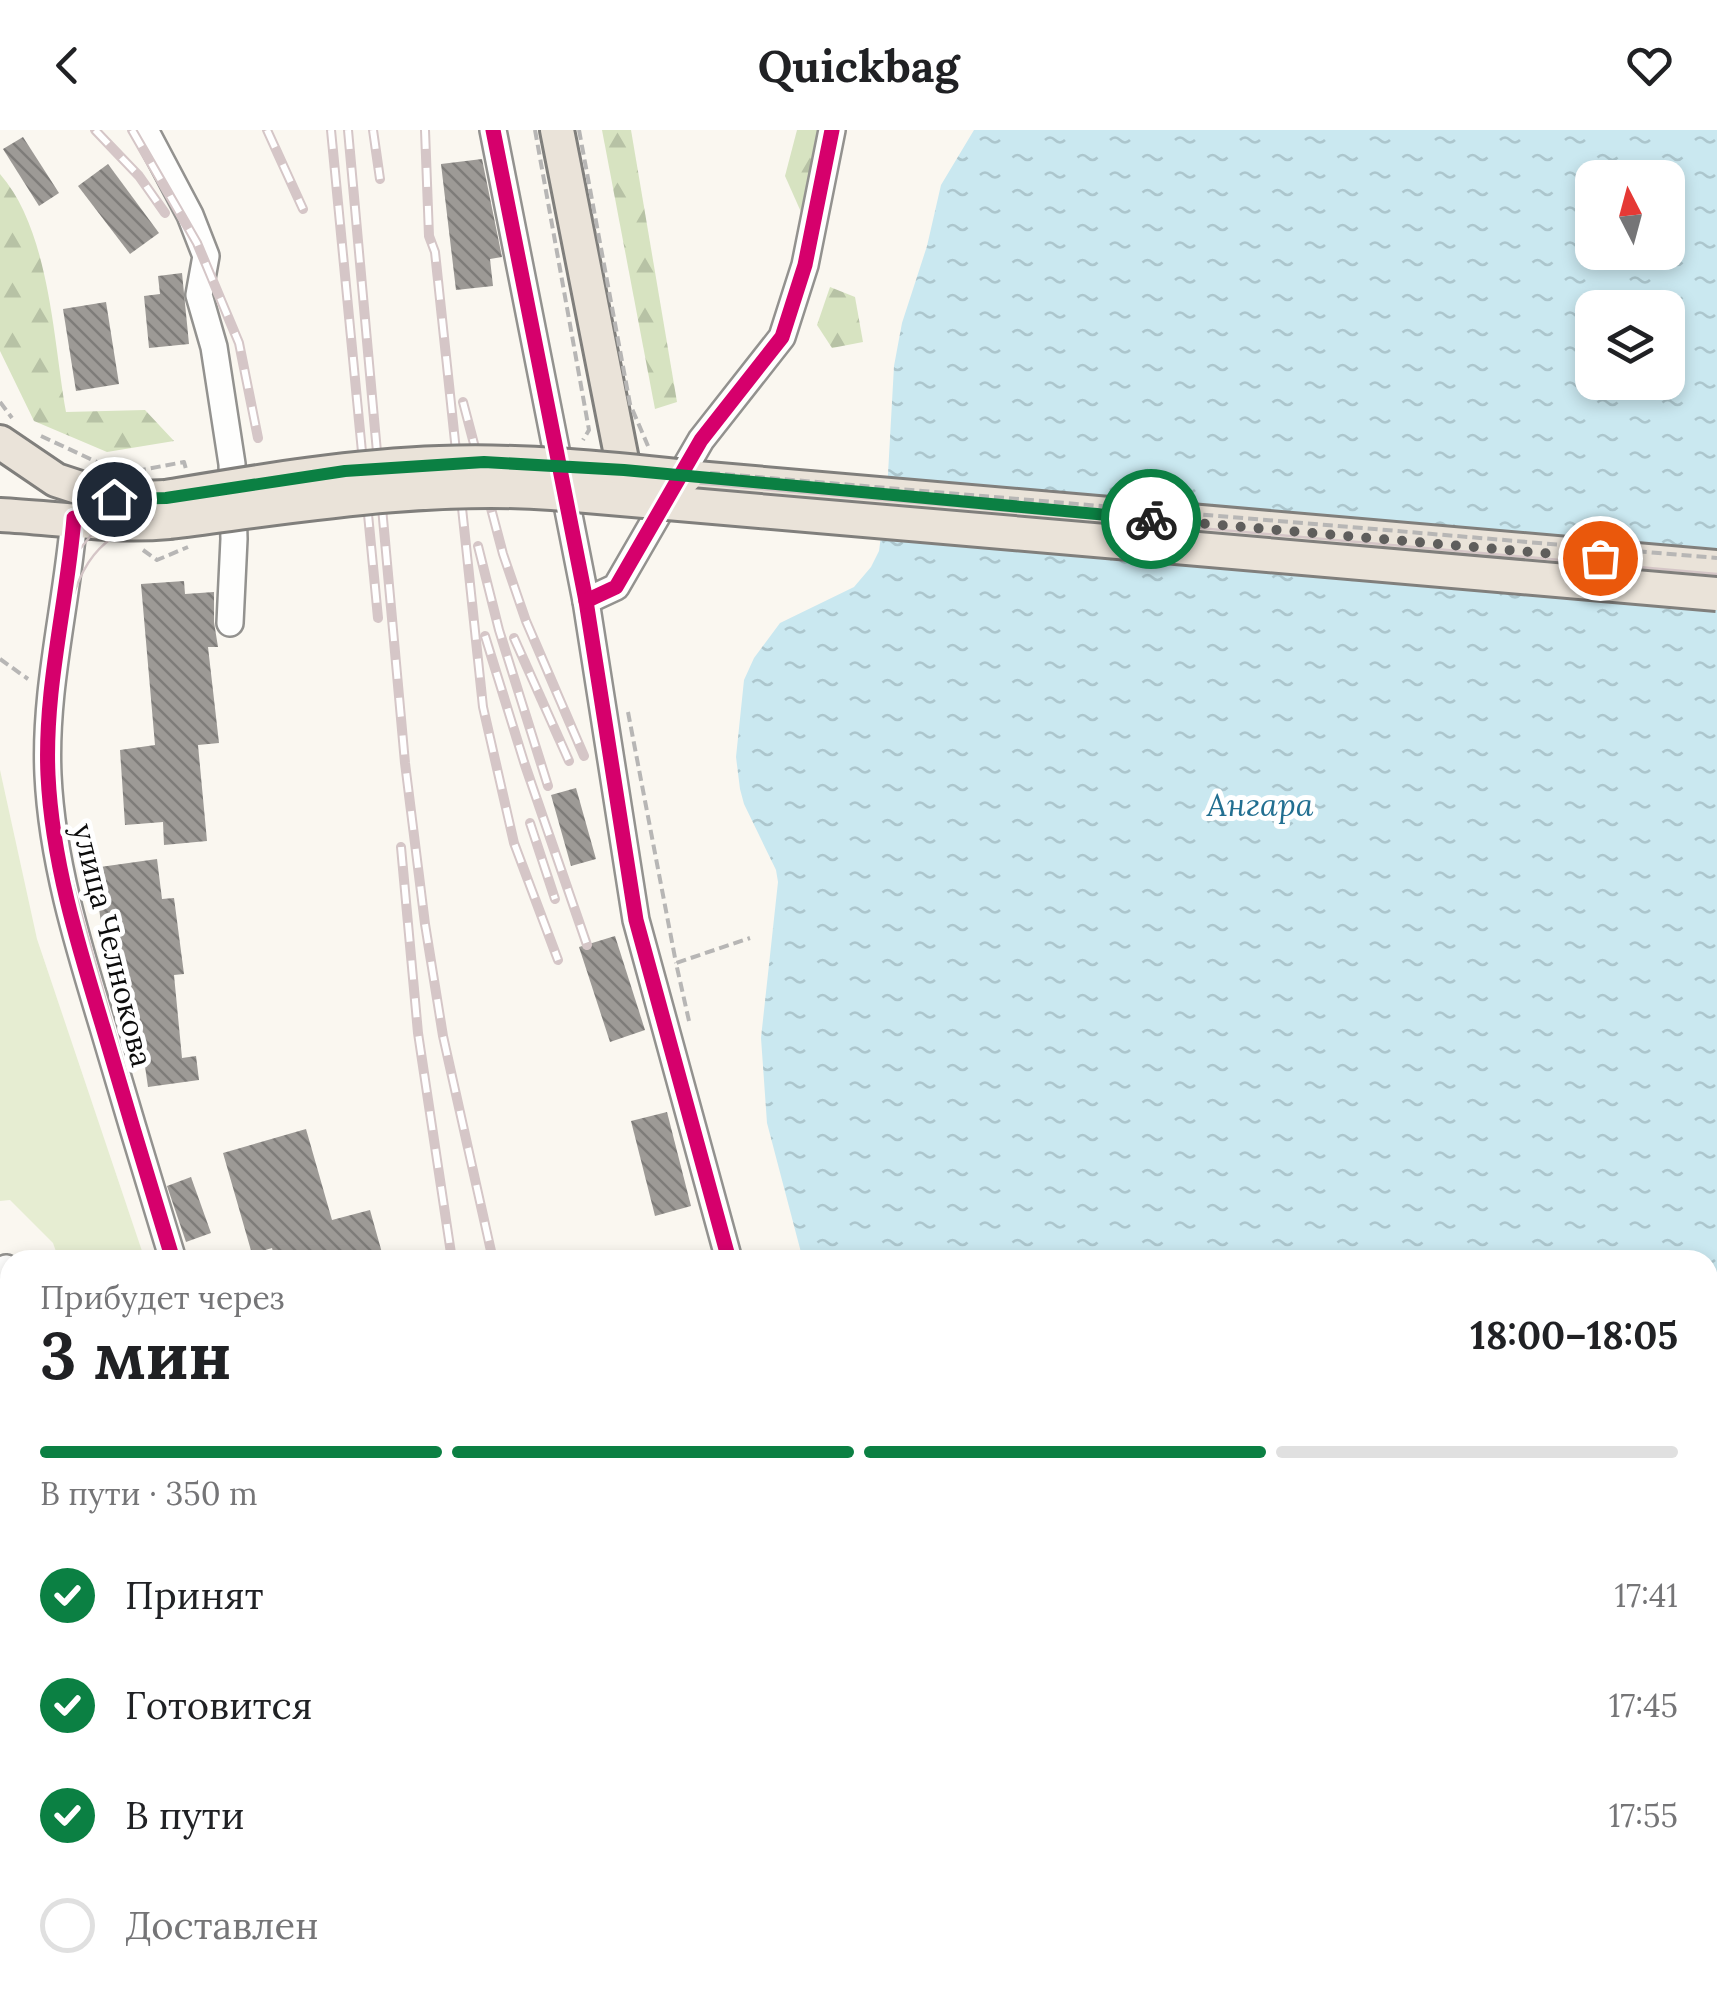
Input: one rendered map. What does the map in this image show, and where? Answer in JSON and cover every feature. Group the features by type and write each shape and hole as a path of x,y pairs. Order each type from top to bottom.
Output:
{"main road":[{"path":"556,130 624,470"},
{"path":"7,431 56,480 110,498 168,510 441,491 528,492 1717,594"},
{"path":"0,515 74,518 131,526 168,510 276,479 484,462 624,470 1717,568"},
{"path":"74,518 110,498"}],"street":[{"path":"145,130 190,215 206,256 199,296 214,347 232,464 230,622"},
{"path":"493,130 586,601 636,920 725,1250"},
{"path":"586,601 616,587 701,440 782,337 805,265 832,130"},
{"name":"улица Челнокова","path":"74,518 71,562 56,641 48,770 50,802 60,872 80,950 170,1250"}],"path":[{"path":"535,130 589,430 580,444"},
{"path":"578,130 630,404 646,445 658,454"},
{"path":"0,402 7,431"},
{"path":"41,436 127,475 184,462"},
{"path":"711,473 1717,558"},
{"path":"142,550 157,560 203,541"},
{"path":"0,658 28,679"},
{"path":"628,709 689,1021"},
{"path":"676,963 750,938"}],"green space":[{"path":"602,130 631,130 677,402 655,409"},
{"path":"797,130 823,130 810,196 801,212 785,176"},
{"path":"0,174 30,225 39,255 66,412 145,410 174,441 107,452 34,421 0,351"},
{"path":"830,287 855,297 863,342 832,348 817,325"},
{"path":"0,770 37,939 142,1250 55,1250 10,1200 0,1201"}],"water":[{"name":"Ангара","path":"974,130 1717,130 1717,1250 800,1250 767,1123 761,1038 778,882 740,789 736,757 744,680 754,658 780,623 854,587 879,551 887,492 894,366 902,323 927,246 941,185"}],"building":[{"path":"23,137 59,193 39,206 3,149"},
{"path":"482,159 502,257 490,259 493,286 456,290 441,164"},
{"path":"108,164 159,233 130,254 78,186"},
{"path":"182,273 189,344 149,348 144,296 160,294 158,276"},
{"path":"106,302 119,384 76,391 63,309"},
{"path":"184,581 185,594 214,592 218,647 208,647 219,743 198,745 207,841 164,845 163,822 125,825 120,750 155,745 141,584"},
{"path":"576,788 596,859 571,866 551,795"},
{"path":"157,859 162,899 174,898 184,974 174,975 182,1058 196,1056 199,1080 148,1087 138,1018 118,1021 113,1004 93,868"},
{"path":"615,936 645,1030 610,1042 579,947"},
{"path":"667,1112 691,1206 655,1216 631,1121"},
{"path":"306,1129 332,1220 370,1210 381,1250 251,1250 223,1153"},
{"path":"191,1177 211,1233 186,1242 167,1186"}],"tram line":[{"path":"163,1250 52,875 40,770 49,640 58,591 75,555 102,522 133,508 277,485 468,467 648,479 1717,574"},
{"path":"610,491 869,515"},
{"path":"67,622 79,579 100,548 130,528 172,514"},
{"path":"56,747 58,802 69,870 148,1150"}],"railway":[{"path":"95,130 139,176 165,213"},
{"path":"132,130 197,243 239,343 258,438"},
{"path":"267,130 303,209"},
{"path":"331,130 378,618"},
{"path":"348,130 405,763 425,924 443,1036 491,1250"},
{"path":"373,130 380,179"},
{"path":"425,130 429,236 435,252 483,707 514,843 558,960"},
{"path":"463,402 503,554 526,621 584,756"},
{"path":"478,546 499,630 548,786"},
{"path":"485,636 587,945"},
{"path":"514,638 569,761"},
{"path":"530,823 555,899"},
{"path":"401,847 418,1033 451,1250"}],"cycle path":[{"path":"493,130 586,601 636,920 726,1250"},
{"path":"586,601 616,587 701,440 782,337 805,265 832,130"},
{"path":"74,518 49,711 50,807 76,934 170,1250"}],"way so far":[{"path":"1151,519 1600,558"}],"route":[{"path":"114,499 166,498 345,471 484,462 624,470 1151,519"}]}
